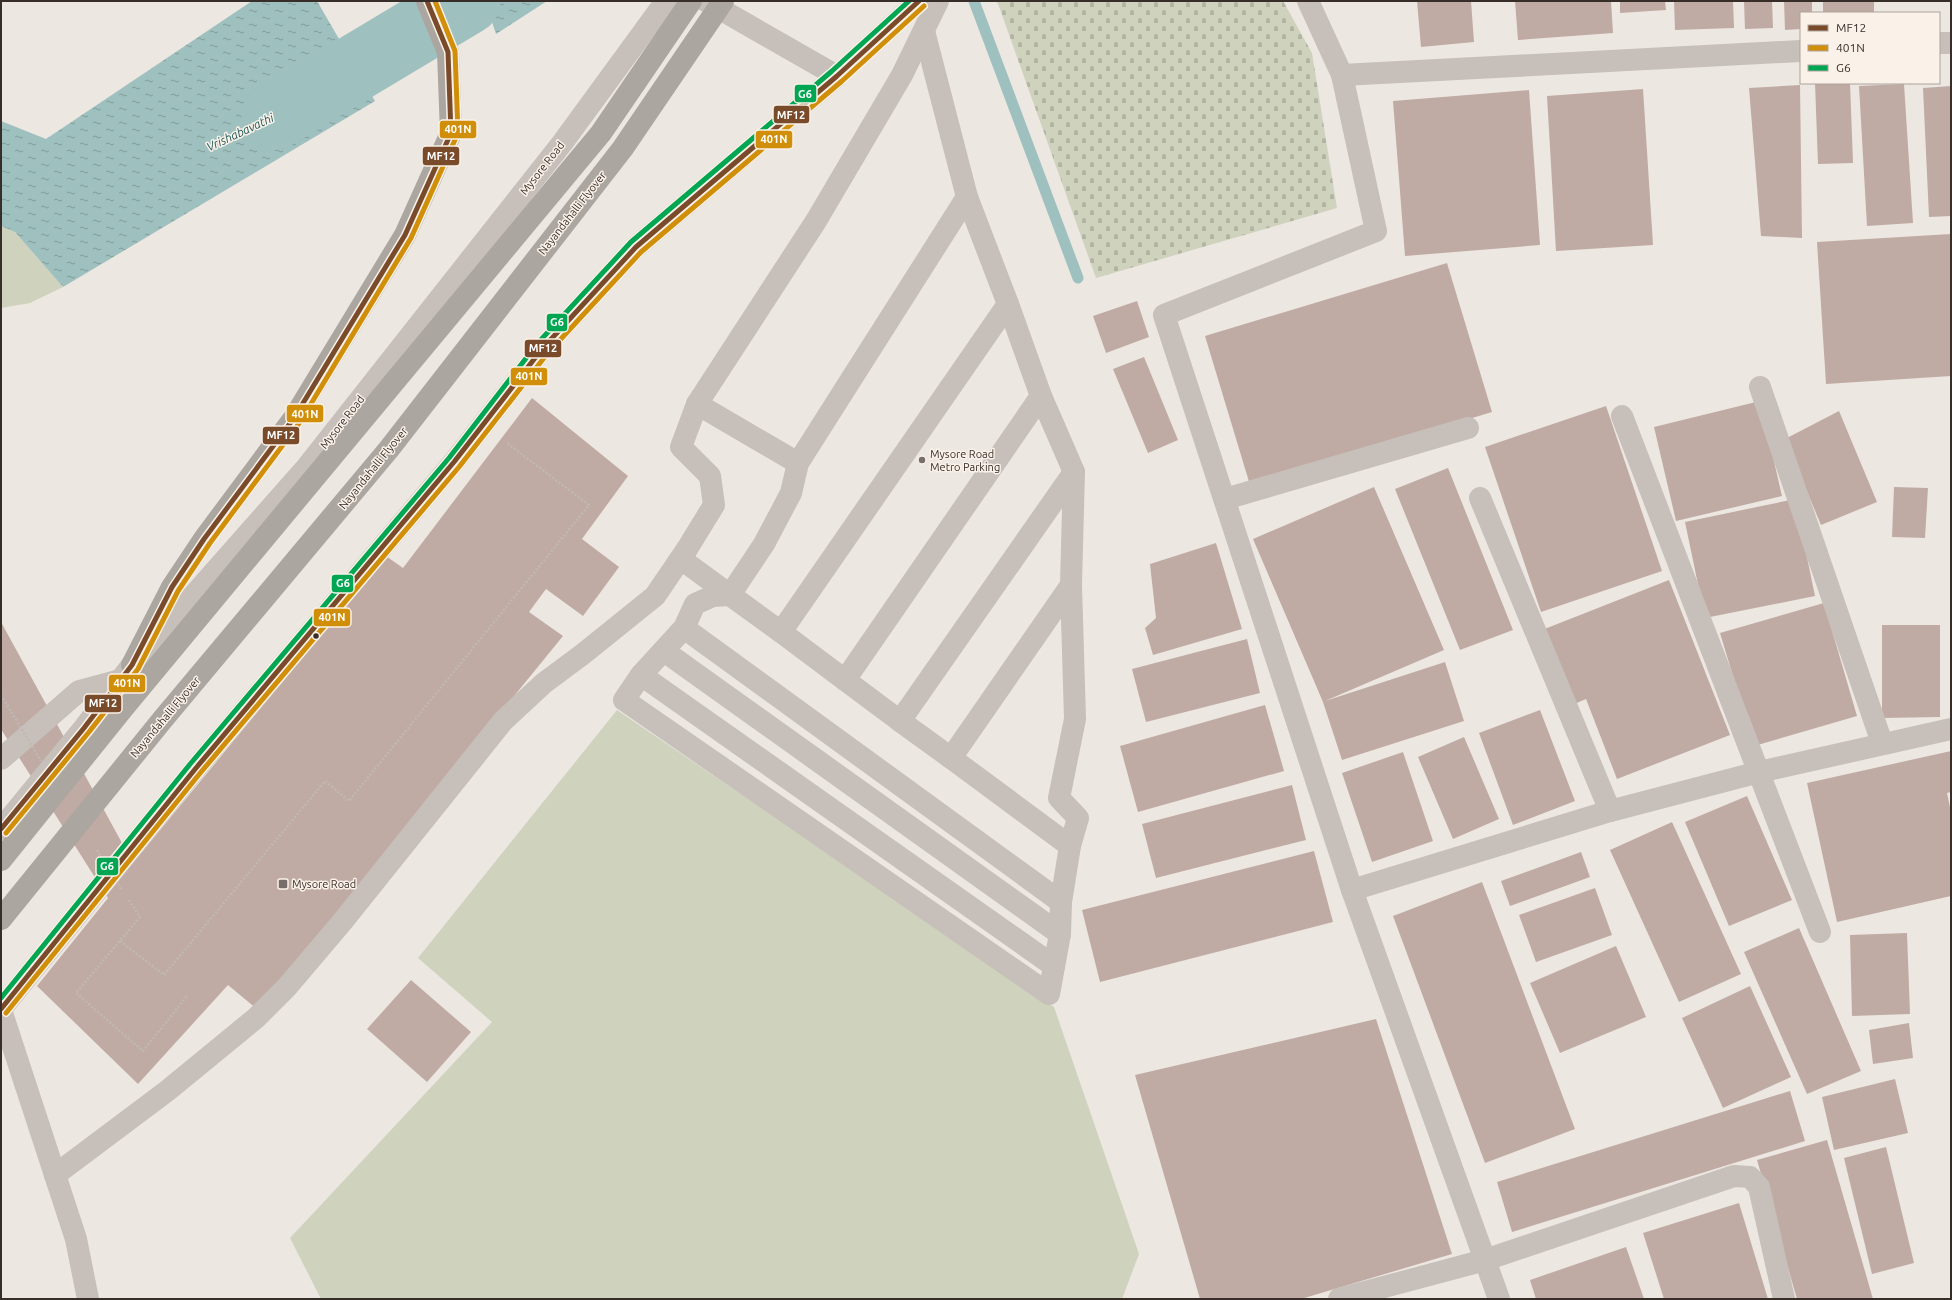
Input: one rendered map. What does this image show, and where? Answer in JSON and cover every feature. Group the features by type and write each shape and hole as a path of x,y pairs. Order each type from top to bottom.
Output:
{"highway":[{"path":"126,673 172,587 204,539 294,418 405,235 451,134 448,52 427,1"},
{"path":"1,860 129,701 601,133 691,1"},
{"name":"Nayandahalli Flyover","path":"1,919 163,719 389,450 623,148 723,1"}],"street":[{"name":"Mysore Road","path":"1,829 84,728 126,673 306,468 563,142 666,1"},
{"path":"706,1 836,76"},
{"path":"88,1299 76,1239 1,1010 196,768 454,462 542,349 636,247 836,76 919,1"},
{"path":"55,1175 167,1091 256,1018 287,987 343,921 503,721 544,683 583,654 655,596 681,559 714,505 710,476 681,447 697,404 816,221 902,75 938,1"},
{"path":"1308,1 1342,74 1376,231 1164,315 1352,890 1499,1299"},
{"path":"730,596 713,596 695,604 684,628 641,675 624,700 1049,994 1060,934 1061,902 1070,846 1078,818 1059,798 1076,719 1071,585 1074,472 1041,396 967,197 924,31"},
{"path":"1940,43 1951,43"},
{"path":"1342,74 1800,51"},
{"path":"730,596 764,544 791,492 798,463 967,197"},
{"path":"781,632 1008,304"},
{"path":"1760,387 1882,743"},
{"path":"845,680 1041,396"},
{"path":"697,404 798,463"},
{"path":"1622,416 1820,932"},
{"path":"1225,499 1468,428"},
{"path":"900,720 1074,472"},
{"path":"1480,498 1610,811"},
{"path":"681,559 1070,846"},
{"path":"951,758 1071,585"},
{"path":"684,628 1061,902"},
{"path":"664,651 1060,934"},
{"path":"1,759 79,691 126,673"},
{"path":"641,675 1054,966"},
{"path":"1352,890 1610,811 1759,772 1882,743 1951,729"},
{"path":"1338,1299 1485,1260 1734,1176 1750,1177 1759,1187 1784,1299"}],"path":[{"path":"120,941 164,975 325,781 349,801 589,505 501,439"},
{"path":"122,890 140,916 76,993 143,1050 188,995"}],"green space":[{"path":"997,1 1283,1 1312,53 1337,208 1096,278"},
{"path":"1,226 14,231 63,287 30,303 1,308"},
{"path":"617,710 1054,1007 1139,1254 1122,1299 321,1299 290,1238 492,1022 418,958"}],"water":[{"path":"252,1 317,1 375,101 63,287 15,232 1,226 1,121 46,139"},
{"path":"485,1 547,1 496,34"}],"building":[{"path":"1417,1 1471,1 1474,42 1421,47"},
{"path":"1515,1 1611,1 1613,33 1518,40"},
{"path":"1620,1 1665,1 1666,10 1620,13"},
{"path":"1674,1 1733,1 1734,28 1675,30"},
{"path":"1744,1 1772,1 1773,28 1745,29"},
{"path":"1784,1 1812,1 1812,12 1800,12 1800,29 1785,30"},
{"path":"1823,1 1874,1 1874,12 1823,12"},
{"path":"1815,84 1850,84 1853,163 1818,164"},
{"path":"1904,84 1913,223 1867,226 1859,86"},
{"path":"1800,85 1802,238 1761,236 1749,88"},
{"path":"1951,86 1951,216 1929,217 1923,88"},
{"path":"1643,89 1653,245 1556,251 1547,96"},
{"path":"1529,90 1540,245 1405,256 1393,101"},
{"path":"1951,234 1951,376 1826,384 1817,242"},
{"path":"1447,263 1492,412 1250,485 1205,336"},
{"path":"1137,301 1149,337 1106,353 1093,316"},
{"path":"1144,357 1178,440 1148,453 1113,369"},
{"path":"532,398 628,476 582,539 619,567 583,616 546,589 529,612 563,636 258,1010 228,985 138,1084 37,986 108,898 1,729 1,622 133,863 386,556 403,568"},
{"path":"1760,401 1782,496 1676,521 1654,427"},
{"path":"1606,406 1662,571 1541,612 1485,447"},
{"path":"1839,411 1877,502 1821,525 1785,439"},
{"path":"1448,468 1513,630 1460,650 1395,489"},
{"path":"1374,487 1444,650 1325,701 1445,662 1464,721 1342,760 1323,702 1253,539"},
{"path":"1894,487 1928,488 1925,538 1892,537"},
{"path":"1795,499 1815,596 1705,618 1685,522"},
{"path":"1216,543 1242,629 1153,655 1145,628 1156,618 1150,564"},
{"path":"1669,580 1730,735 1617,779 1586,699 1572,705 1542,630"},
{"path":"1824,603 1857,716 1754,746 1720,633"},
{"path":"1882,625 1940,625 1940,717 1882,718"},
{"path":"1247,639 1260,693 1146,722 1132,669"},
{"path":"1265,705 1284,771 1138,812 1120,746"},
{"path":"1540,710 1575,801 1513,825 1479,733"},
{"path":"1464,737 1499,819 1453,839 1418,757"},
{"path":"1951,751 1951,792 1947,793 1951,812 1951,896 1837,922 1807,783"},
{"path":"1403,752 1433,841 1372,862 1342,773"},
{"path":"1292,785 1306,840 1156,878 1142,824"},
{"path":"1747,796 1792,900 1729,926 1685,822"},
{"path":"1672,822 1741,974 1679,1002 1610,850"},
{"path":"1314,851 1333,922 1100,982 1082,910"},
{"path":"1581,852 1590,877 1510,906 1501,881"},
{"path":"1482,882 1575,1129 1485,1163 1393,916"},
{"path":"1595,888 1612,935 1536,962 1519,915"},
{"path":"1799,928 1861,1071 1807,1094 1744,952"},
{"path":"1907,933 1910,1014 1852,1016 1850,935"},
{"path":"1616,946 1646,1017 1560,1053 1530,983"},
{"path":"411,980 471,1032 427,1082 367,1029"},
{"path":"1750,986 1791,1077 1723,1108 1682,1018"},
{"path":"1376,1019 1452,1254 1301,1299 1200,1299 1135,1075"},
{"path":"1909,1023 1913,1058 1873,1064 1869,1030"},
{"path":"1895,1079 1908,1133 1834,1150 1822,1097"},
{"path":"1790,1091 1805,1141 1512,1232 1497,1182"},
{"path":"1827,1140 1873,1299 1797,1299 1757,1160"},
{"path":"1886,1147 1914,1263 1872,1274 1844,1158"},
{"path":"1739,1203 1768,1299 1664,1299 1643,1233"},
{"path":"1626,1247 1644,1299 1536,1299 1530,1280"}],"waterway":[{"name":"Vrishabavathi","path":"275,116 467,1"},
{"path":"974,1 1078,278"}],"transit line":[{"name":"MF12","path":"1,829 84,728 132,665 172,587 204,539 294,418 405,235 451,133 448,52 427,1"},
{"name":"401N","path":"6,833 89,732 138,669 178,591 210,543 300,422 411,238 458,133 455,51 435,1"},
{"name":"G6","path":"1,998 191,763 449,458 537,344 631,242 832,71 909,1"},
{"name":"MF12","path":"1,1009 196,768 454,462 542,349 636,247 837,76 919,1"},
{"name":"401N","path":"6,1013 201,772 459,467 547,354 641,252 842,81 924,6"}],"place":[{"name":"Mysore Road Metro Parking","path":"922,460"},
{"name":"Mysore Road","path":"283,884"}]}
